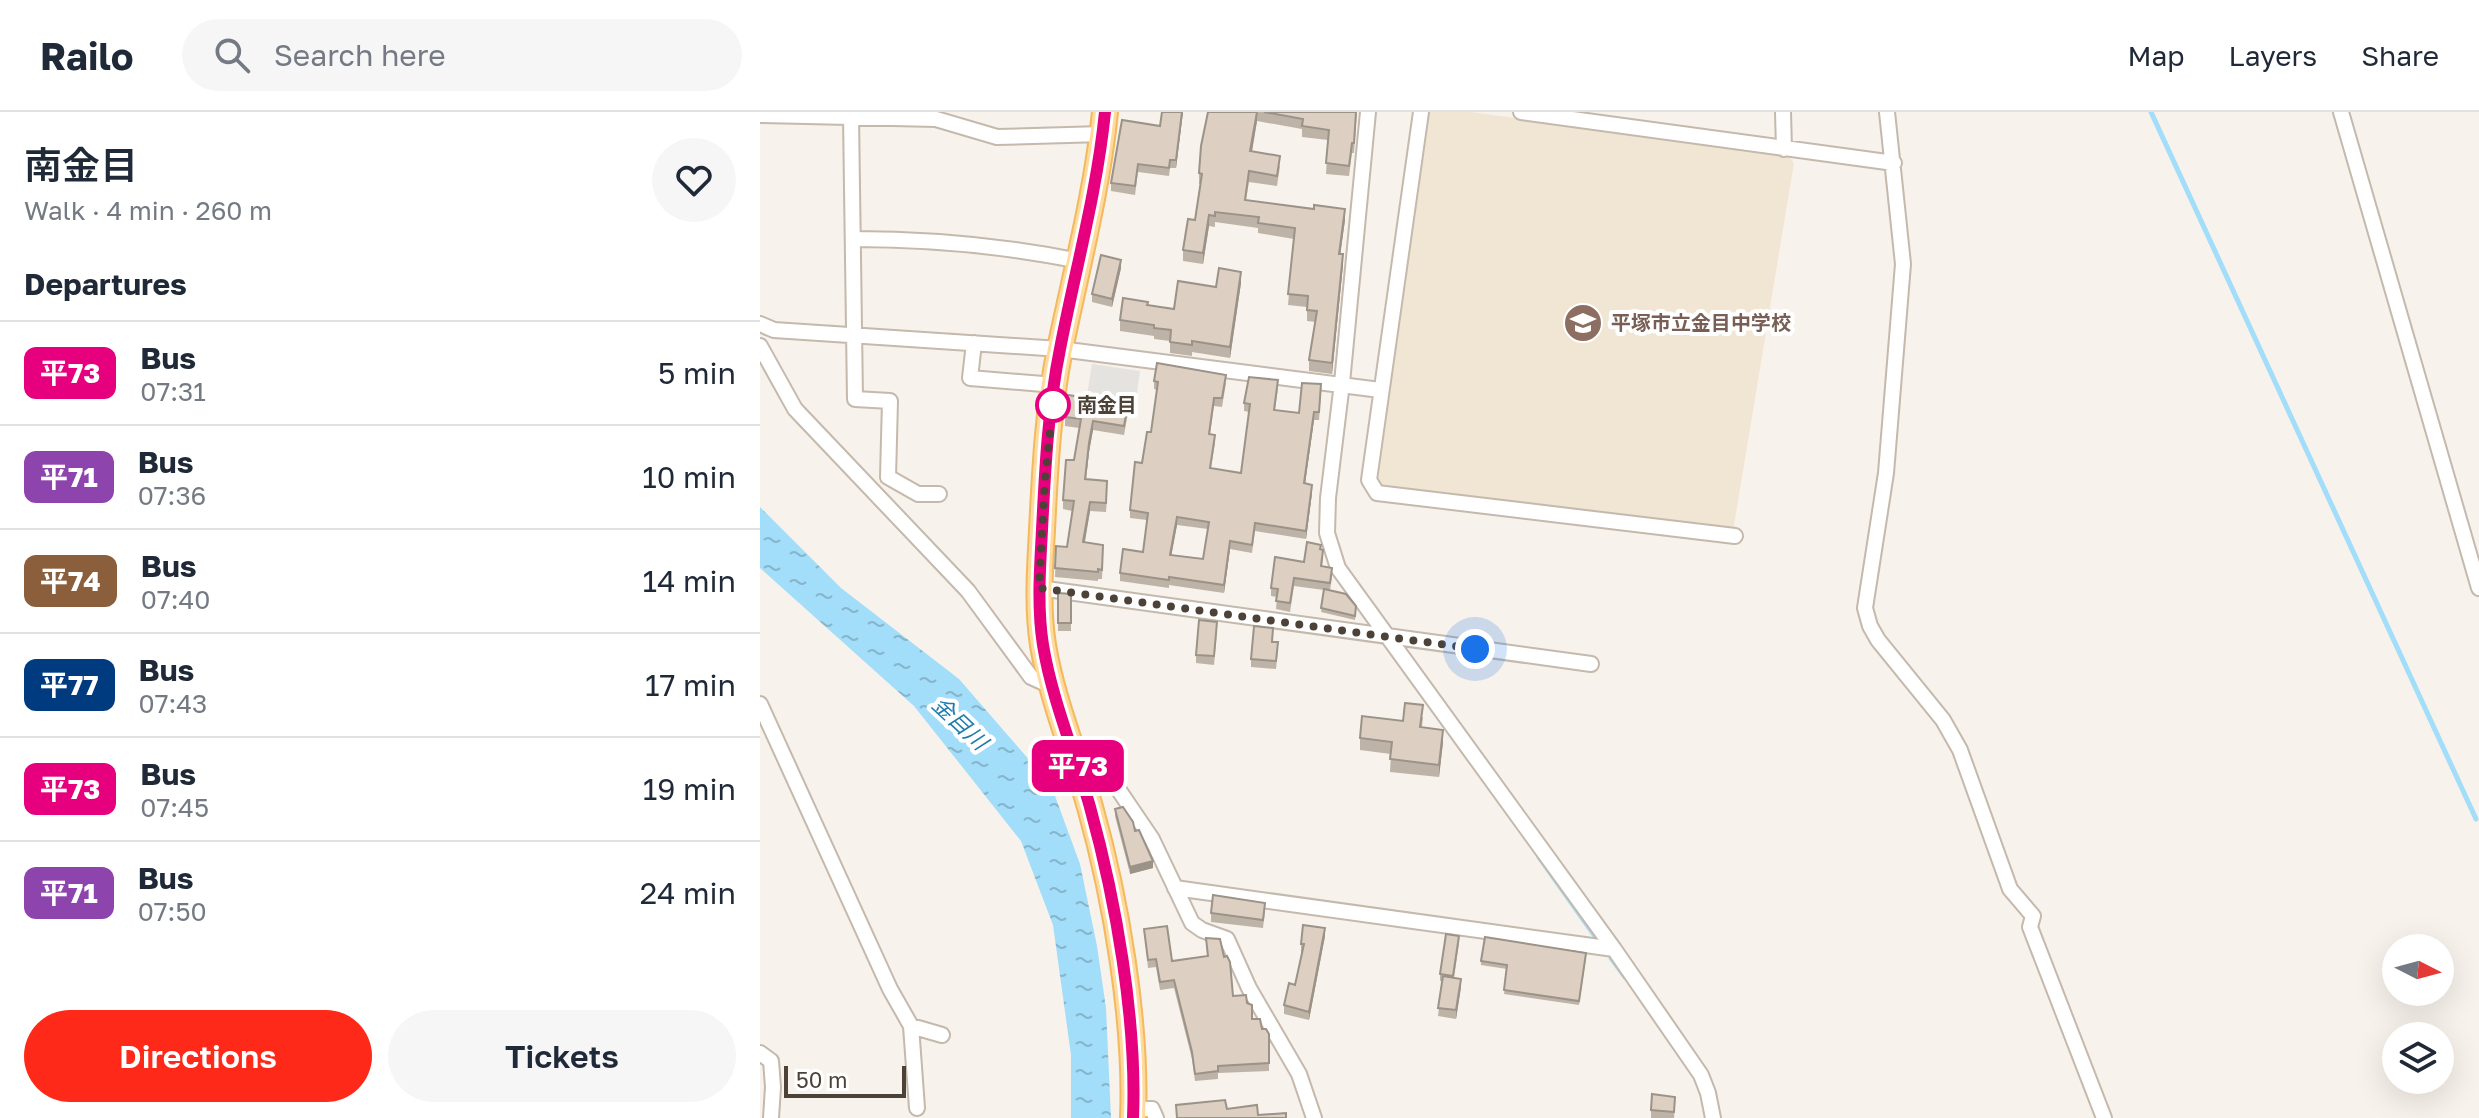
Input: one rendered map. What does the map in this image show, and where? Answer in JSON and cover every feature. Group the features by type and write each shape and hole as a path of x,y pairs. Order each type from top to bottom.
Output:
{"main road":[{"path":"1104,123 1080,261 1060,349 1045,487 1039,588 1043,644 1053,688 1074,752 1112,902 1129,1018 1133,1114"}],"street":[{"path":"1368,112 1328,498 1327,533 1338,568 1614,949 1701,1075 1713,1118"},
{"path":"1421,112 1369,480 1377,493 1735,536"},
{"path":"1521,112 1894,163"},
{"path":"1783,112 1784,149"},
{"path":"1887,112 1903,264 1886,473 1865,608 1878,640 1943,720 1960,750 2010,889 2033,916 2030,927 2104,1118"},
{"path":"2341,112 2479,588"},
{"path":"760,115 936,119 997,137 1104,123"},
{"path":"851,116 855,399 890,401 888,477 918,494 939,494"},
{"path":"854,239 908,239 1017,248 1080,261"},
{"path":"760,324 774,330 1060,349 1380,390"},
{"path":"974,343 970,378 1055,385"},
{"path":"760,346 795,409 968,591 1031,677 1053,688"},
{"path":"891,512 908,489"},
{"path":"1039,588 1591,664"},
{"path":"760,704 890,989 911,1026 917,1113"},
{"path":"1074,752 1087,749 1095,755 1152,839 1192,923 1227,939 1249,988 1299,1074 1314,1118"},
{"path":"1175,888 1614,949"},
{"path":"911,1026 942,1035"},
{"path":"760,1053 771,1061 771,1118"},
{"path":"1133,1114 1152,1109 1156,1118"}],"shaded area":[{"name":"平塚市立金目中学校","path":"1425,112 1471,112 1789,156 1794,163 1733,531 1380,487 1377,483"},
{"path":"1092,364 1140,371 1135,408 1086,401"}],"water":[{"name":"金目川","path":"760,507 841,588 959,679 1051,785 1080,864 1097,946 1106,1008 1111,1118 1071,1118 1071,1055 1053,925 1021,841 914,706 760,568"}],"building":[{"path":"1162,112 1182,112 1176,160 1170,160 1169,168 1138,164 1135,186 1111,183 1122,120 1160,126"},
{"path":"1208,112 1257,112 1250,151 1280,156 1277,176 1249,171 1245,200 1314,209 1314,205 1345,209 1332,363 1309,360 1317,311 1307,310 1308,296 1288,294 1295,228 1258,223 1259,217 1215,212 1215,216 1209,215 1203,253 1183,250 1188,219 1195,220 1202,174 1199,173 1201,146"},
{"path":"1264,112 1356,112 1349,166 1326,163 1329,130 1302,126 1303,119"},
{"path":"1101,255 1121,260 1112,299 1092,294"},
{"path":"1219,268 1241,272 1230,347 1192,341 1192,345 1170,342 1171,330 1120,320 1123,298 1174,309 1178,281 1216,287"},
{"path":"1157,363 1226,375 1222,398 1214,398 1209,434 1215,435 1210,468 1241,473 1250,404 1244,403 1249,377 1278,380 1274,410 1299,413 1302,383 1321,384 1319,412 1314,412 1304,483 1312,485 1306,531 1255,523 1252,545 1230,541 1224,585 1120,573 1123,549 1143,552 1148,513 1130,510 1135,462 1142,463 1147,432 1151,432 1158,382 1154,381","holes":["1177,517 1209,522 1203,559 1170,555"]},
{"path":"1068,395 1128,404 1124,426 1093,421 1089,443 1085,479 1107,481 1106,503 1090,502 1083,542 1103,545 1102,570 1098,569 1098,572 1055,568 1056,546 1067,547 1074,501 1063,500 1066,460 1074,460 1081,419 1065,417"},
{"path":"1307,542 1321,545 1321,566 1332,568 1330,583 1294,578 1290,603 1276,601 1278,589 1271,588 1275,557 1304,562"},
{"path":"1324,589 1346,594 1356,606 1355,616 1321,608"},
{"path":"1058,593 1071,594 1071,623 1058,623"},
{"path":"1199,620 1217,622 1214,656 1196,655"},
{"path":"1254,626 1273,628 1272,642 1278,642 1276,661 1251,659"},
{"path":"1405,703 1423,705 1420,727 1443,730 1439,765 1390,759 1392,742 1360,738 1362,716 1403,721"},
{"path":"1123,807 1135,831 1139,830 1153,861 1130,867 1115,809"},
{"path":"1213,895 1265,903 1263,920 1211,913"},
{"path":"1303,925 1325,928 1309,1012 1284,1005 1289,983 1295,985 1304,944 1301,944"},
{"path":"1167,926 1172,961 1208,956 1206,938 1220,939 1224,957 1227,956 1230,962 1233,996 1246,995 1247,1003 1252,1005 1252,1019 1260,1019 1262,1029 1269,1034 1269,1063 1218,1066 1218,1071 1195,1074 1174,980 1160,982 1156,959 1148,960 1144,929"},
{"path":"1446,934 1459,936 1453,976 1440,974"},
{"path":"1485,937 1586,953 1579,1001 1504,990 1507,965 1481,961"},
{"path":"1443,976 1461,979 1456,1010 1438,1008"},
{"path":"1652,1094 1675,1097 1674,1112 1651,1110"},
{"path":"1225,1100 1227,1109 1257,1105 1258,1115 1286,1113 1286,1118 1177,1118 1176,1105"}],"waterway":[{"path":"2151,112 2476,819"},
{"path":"1539,857 1597,939"},
{"path":"1611,958 1625,977"}],"bus line":[{"name":"平73","path":"1105,112 1080,261 1058,361 1047,457 1039,588 1043,644 1053,688 1091,812 1112,902 1129,1018 1133,1118"}],"place":[{"name":"平塚市立金目中学校","path":"1583,323"},
{"name":"南金目","path":"1053,405"}],"route":[{"path":"1053,405 1039,588 1475,649"}]}
